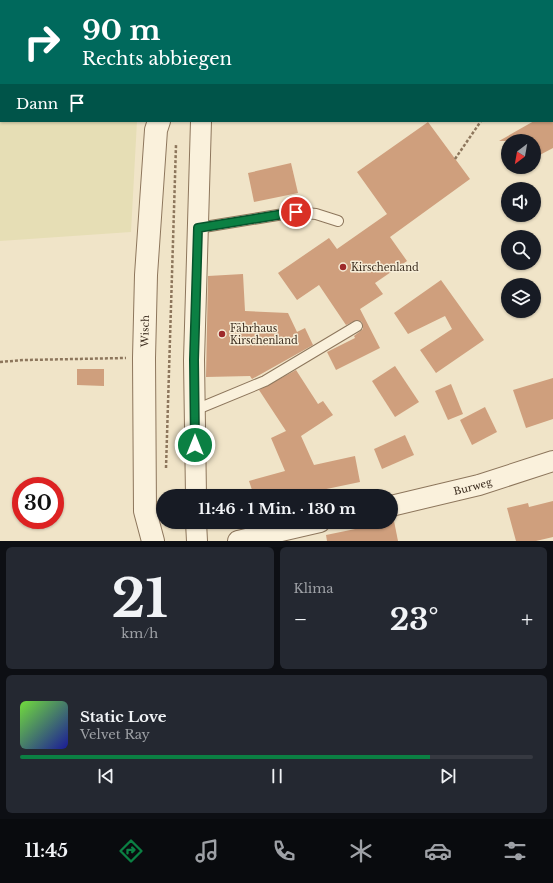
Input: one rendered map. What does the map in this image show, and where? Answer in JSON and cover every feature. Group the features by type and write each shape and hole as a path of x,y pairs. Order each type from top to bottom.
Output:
{"street":[{"name":"Wisch","path":"153,541 145,511 144,358 146,275 156,130 159,122"},
{"path":"196,489 195,410 201,122"},
{"name":"Wisch","path":"153,541 171,129"},
{"name":"Burweg","path":"398,504 479,485 553,461"},
{"path":"196,529 197,541"},
{"path":"238,541 290,529"}],"lane":[{"path":"198,228 296,212 316,214 338,221"},
{"path":"195,410 265,382 357,326"}],"path":[{"path":"455,159 480,122"},
{"path":"166,473 171,129"},
{"path":"0,362 24,360 144,358"}],"shaded area":[{"path":"0,122 137,122 131,232 0,241"}],"building":[{"path":"428,122 470,179 390,237 407,261 375,283 383,294 360,309 380,348 336,370 327,352 355,338 354,336 363,329 362,322 357,320 346,325 319,285 297,300 278,273 329,238 337,249 387,214 357,172"},
{"path":"532,122 553,122 553,148 541,154 541,134 511,134"},
{"path":"291,163 298,193 254,202 248,173"},
{"path":"243,274 245,311 288,313 297,332 305,328 313,345 252,379 250,376 206,377 208,276"},
{"path":"441,280 484,340 436,373 420,350 452,329 445,316 408,334 394,313"},
{"path":"395,366 419,402 395,417 372,381"},
{"path":"77,369 104,369 104,386 77,385"},
{"path":"296,370 318,404 323,401 333,415 301,436 314,465 355,456 360,482 326,489 252,489 249,481 285,471 271,438 286,431 259,390"},
{"path":"553,378 553,419 526,428 513,390"},
{"path":"451,384 463,414 448,420 435,391"},
{"path":"485,407 497,432 472,445 460,420"},
{"path":"405,435 414,455 382,469 374,449"},
{"path":"553,501 553,537 536,541 516,541 507,508 528,503 529,507"},
{"path":"355,529 396,529 398,541 327,541 326,535"}],"place":[{"name":"Kirschenland","path":"343,267"},
{"name":"Fährhaus Kirschenland","path":"222,334"}],"route":[{"path":"195,445 194,360 198,228 296,212"}]}
